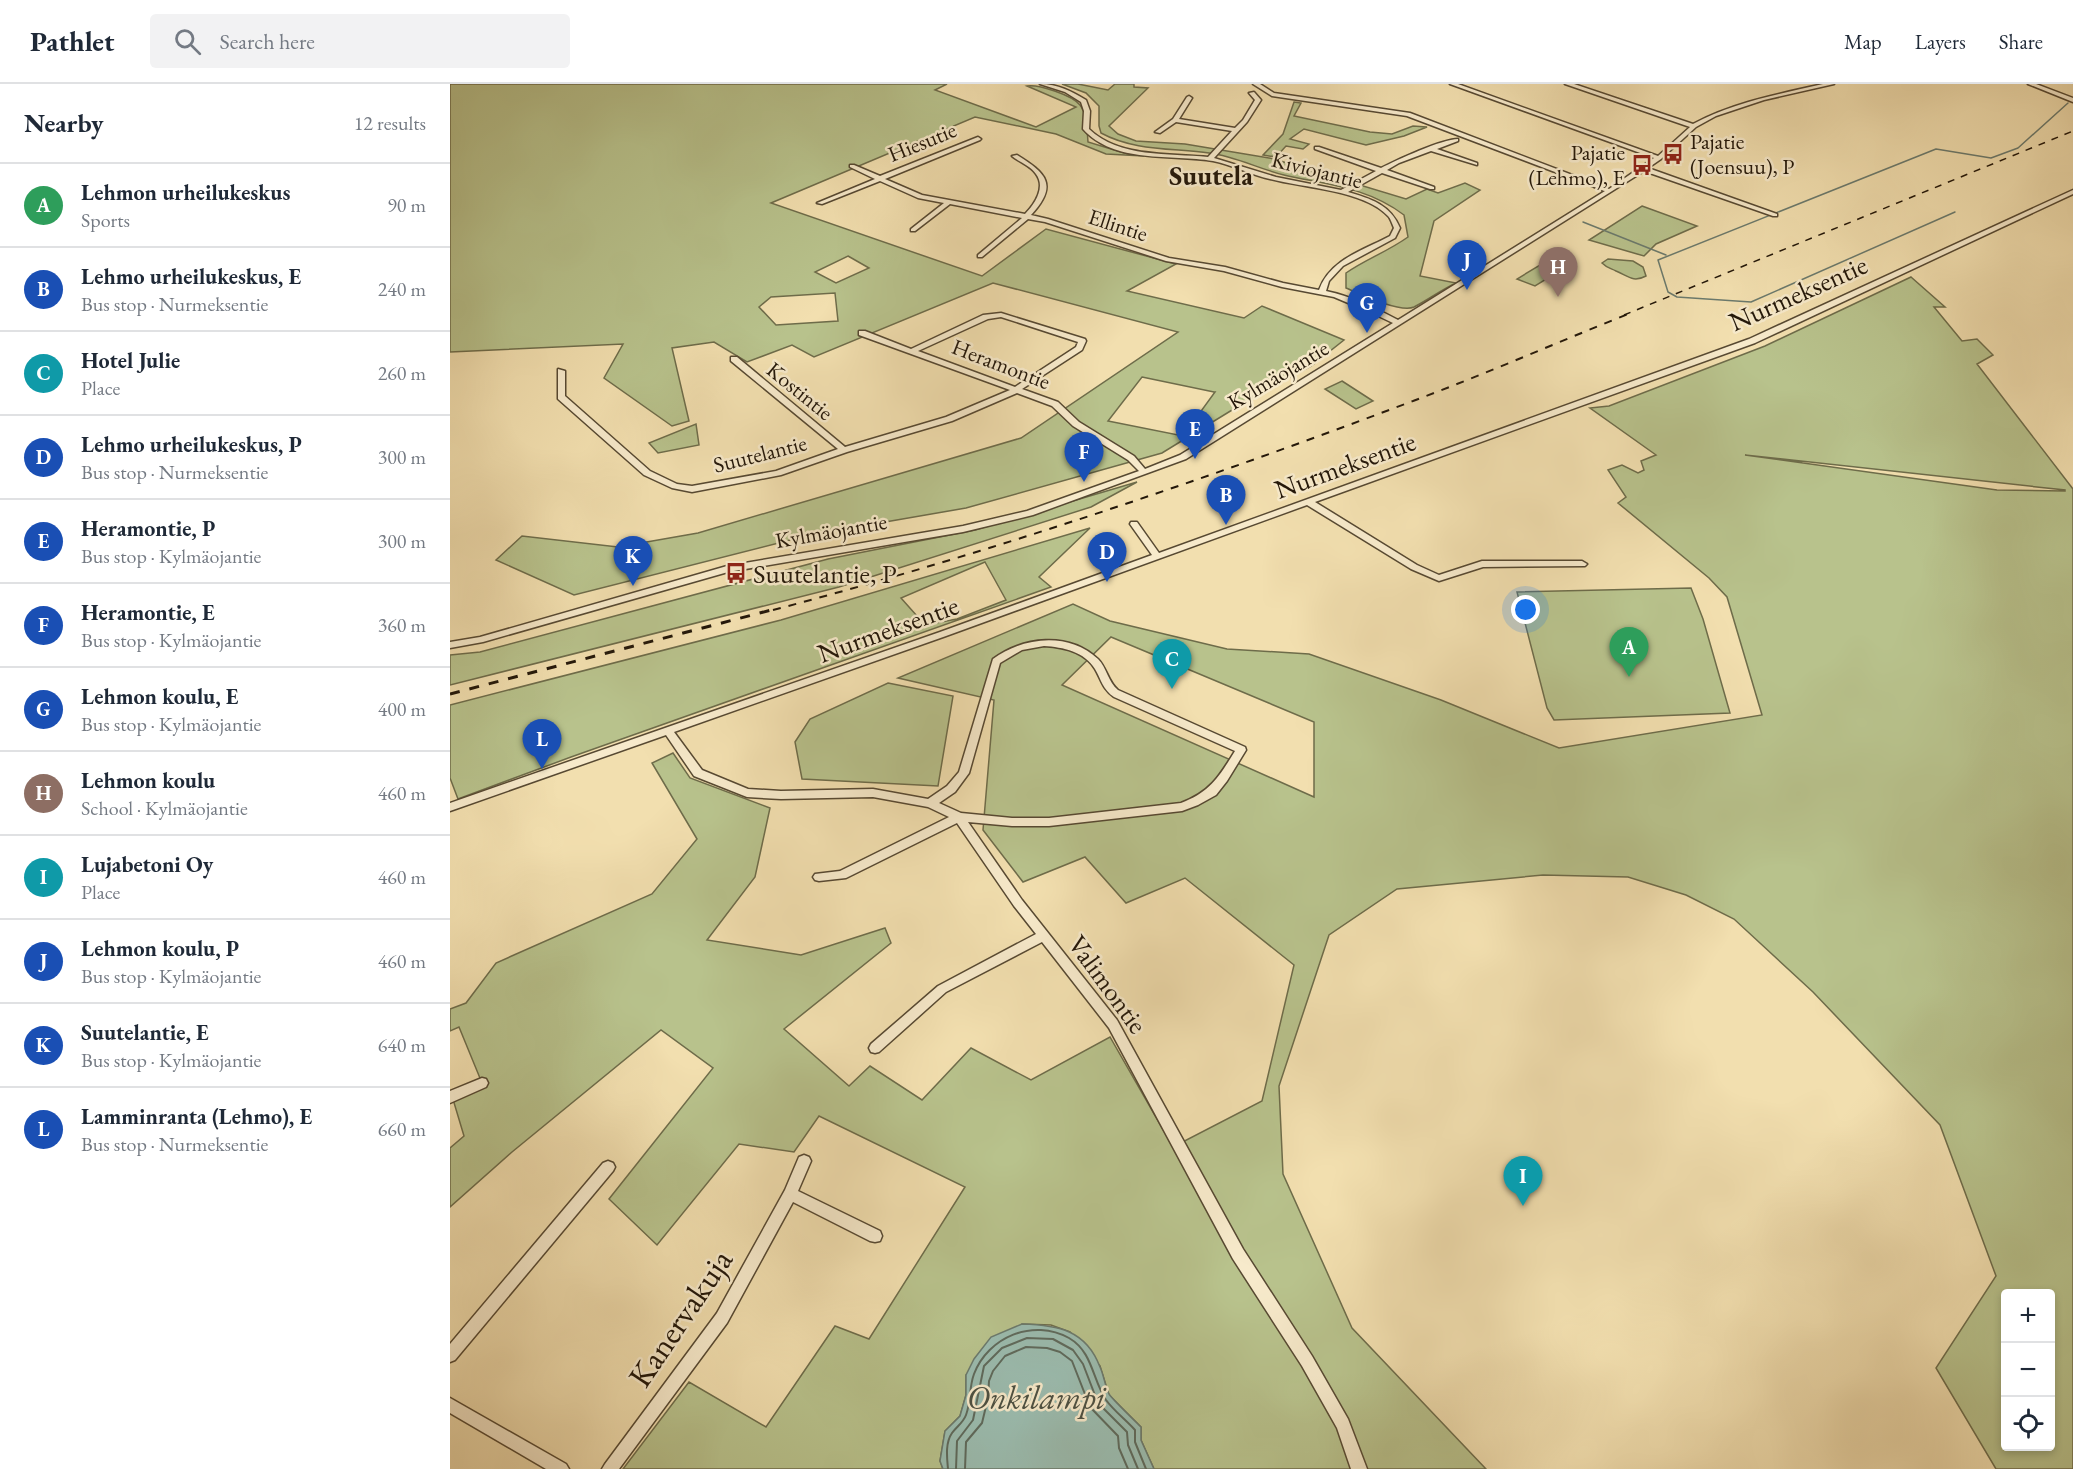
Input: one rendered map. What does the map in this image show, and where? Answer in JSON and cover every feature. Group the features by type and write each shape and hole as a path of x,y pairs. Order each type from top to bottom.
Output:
{"street":[{"name":"Kiviojantie","path":"1042,84 1067,91 1084,101 1088,111 1086,129 1096,140 1128,150 1209,159 1276,179 1342,192 1386,210 1393,216 1397,228 1393,237 1339,265 1330,274 1322,292"},
{"path":"1256,84 1272,94 1418,117 1611,191"},
{"path":"1454,84 1659,158"},
{"path":"1568,84 1694,126"},
{"path":"1793,84 1803,88"},
{"name":"Kylmäojantie","path":"450,645 480,640 727,569 963,529 1030,513 1183,457 1611,191 1659,158 1694,126 1736,106 1803,88 1831,84"},
{"path":"2031,84 2073,100"},
{"path":"1209,159 1245,121 1258,100 1252,93"},
{"path":"1158,132 1175,120 1189,98"},
{"path":"1175,120 1236,130"},
{"name":"Hiesutie","path":"820,203 978,139"},
{"path":"1342,192 1382,169 1456,140"},
{"path":"1317,147 1432,188"},
{"path":"1430,149 1475,164"},
{"path":"980,256 1039,205 1044,187 1041,175 1015,156"},
{"name":"Ellintie","path":"852,166 920,197 1046,220 1168,260 1225,269 1282,285 1336,295 1375,310 1406,318"},
{"path":"1644,169 1775,214"},
{"name":"Nurmeksentie","path":"450,807 932,638 1752,341 2073,192"},
{"path":"913,230 948,202"},
{"name":"Ellintie","path":"1375,310 1398,323"},
{"name":"Suutelantie","path":"561,371 561,397 647,473 675,486 692,489 778,473 844,450 949,420 1009,394 1079,348 1082,340 1001,315 986,317 914,350"},
{"name":"Heramontie","path":"862,333 914,350 1055,404 1076,424 1131,458 1144,472"},
{"name":"Kostintie","path":"734,359 844,450"},
{"path":"1308,502 1414,567 1439,578 1482,564 1582,564"},
{"path":"1134,524 1156,555"},
{"path":"668,730 698,773 747,793 781,795 873,793 930,802 959,816 1012,822 1049,822 1182,807 1203,800 1218,787 1230,772 1241,750 1216,736 1187,726 1112,691 1094,660 1081,651 1047,644 1024,646 1007,651 996,661 964,773 951,789 930,802"},
{"path":"819,877 842,875 959,816"},
{"name":"Valimontie","path":"959,816 1018,903 1113,1023 1238,1254 1307,1361 1343,1424 1359,1469"},
{"path":"875,1048 942,989 1044,936"},
{"path":"450,1097 483,1083"},
{"name":"Kanervakuja","path":"610,1469 722,1318 790,1194 804,1161"},
{"path":"450,1355 608,1167"},
{"path":"790,1194 875,1236"},
{"path":"450,1405 561,1469"}],"green space":[{"path":"450,84 947,84 935,90 1036,127 1076,107 1027,86 1046,88 1063,94 1080,105 1085,117 1088,142 1124,153 1144,156 1106,154 1056,134 975,117 771,203 982,276 1046,229 1176,264 1127,291 1244,318 1262,306 1344,340 1311,366 1250,399 1162,453 966,508 810,535 574,595 496,560 522,536 618,547 698,533 1021,438 1178,332 993,283 814,357 792,345 747,362 714,342 672,348 689,421 672,426 604,378 623,344 450,352","holes":["848,256 869,268 836,283 815,272","835,293 838,321 776,325 759,307 771,297","1142,377 1215,392 1183,436 1108,421"]},
{"path":"1062,84 1078,84 1108,90 1115,84 1134,84 1134,87 1148,88 1109,126 1118,134 1136,141 1185,144 1275,159 1356,187 1360,185 1406,199 1427,189 1438,193 1465,183 1480,190 1434,221 1420,276 1456,283 1414,307 1408,308 1380,302 1346,288 1346,273 1408,237 1404,215 1376,198 1361,193 1284,175 1228,157 1140,146 1114,139 1101,133 1099,106 1086,93"},
{"path":"1294,102 1301,103 1294,116 1370,132 1392,134 1413,126 1427,127 1404,136 1366,145 1304,129 1290,139 1309,144 1303,149 1286,146 1276,157 1263,155 1283,134"},
{"path":"1642,206 1697,226 1656,244 1644,256 1589,240"},
{"path":"1608,259 1633,261 1643,267 1646,276 1638,279 1627,277 1602,263"},
{"path":"1540,265 1558,272 1535,286 1517,279"},
{"path":"1911,277 1945,307 1934,307 1962,341 1977,339 1993,355 1977,364 2073,489 2073,1469 1996,1469 1936,1368 1996,1276 1940,1125 1813,992 1734,919 1686,895 1628,877 1543,875 1397,889 1329,935 1279,1086 1283,1174 1352,1328 1486,1469 1154,1469 1141,1440 1141,1427 1109,1395 1100,1366 1070,1332 1051,1325 1022,1324 966,1375 966,1395 960,1416 945,1431 940,1461 943,1469 623,1469 689,1382 766,1427 835,1326 869,1339 965,1187 819,1116 794,1152 739,1144 657,1245 609,1199 713,1068 661,1030 512,1152 450,1207 450,1148 464,1136 452,1096 482,1083 459,1027 450,1031 450,1009 466,1003 496,963 652,894 697,839 652,763 673,753 690,778 770,808 755,877 707,940 801,955 885,928 891,943 784,1029 849,1086 870,1066 922,1100 971,1048 1031,1080 1110,1037 1173,1147 1262,1101 1294,965 1185,878 1126,903 1085,857 1023,882 983,830 994,700 898,678 1073,604 1110,621 1227,649 1309,654 1441,700 1559,748 1762,715 1727,597 1709,578 1618,503 1626,497 1608,470 1622,465 1638,473 1644,470 1641,461 1656,455 1590,408 1609,406 1765,346","holes":["1745,455 2065,490 1997,490","1111,637 1314,722 1314,797 1062,685"]},
{"path":"1342,381 1373,401 1356,409 1325,389"},
{"path":"696,424 699,445 658,453 649,443"},
{"path":"1137,482 1091,507 839,587 450,685 450,655 480,652 828,559 975,530"},
{"path":"1090,528 1039,577 1051,587 458,799 450,778 450,705 781,620","holes":["985,562 1006,600 957,619 925,625 901,598"]},
{"path":"1691,588 1703,619 1730,713 1554,720 1547,708 1517,592"},
{"path":"888,683 953,696 938,786 802,779 795,742 810,719"}],"water":[{"name":"Onkilampi","path":"1022,1324 1059,1328 1079,1337 1087,1345 1100,1367 1109,1394 1141,1427 1141,1440 1154,1469 943,1469 940,1461 945,1431 960,1416 966,1395 966,1375 974,1359 991,1337"}],"waterway":[{"path":"1955,212 1751,302 1677,297 1668,292 1658,260 1936,149 1991,158 2018,148 2068,103"},
{"path":"1583,222 1666,255"}],"railway":[{"path":"1624,315 2073,131"},
{"path":"773,610 1016,540 1176,487 1440,391 1628,314"},
{"path":"450,694 779,608"}],"place":[{"name":"Pajatie (Joensuu), P","path":"1673,154"},
{"name":"Pajatie (Lehmo), E","path":"1642,165"},
{"name":"Lehmon koulu, P","path":"1467,290"},
{"name":"Lehmon koulu","path":"1558,297"},
{"name":"Lehmon koulu, E","path":"1367,333"},
{"name":"Heramontie, P","path":"1195,459"},
{"name":"Heramontie, E","path":"1084,482"},
{"name":"Lehmo urheilukeskus, E","path":"1226,525"},
{"name":"Suutelantie, P","path":"736,573"},
{"name":"Lehmo urheilukeskus, P","path":"1107,582"},
{"name":"Suutelantie, E","path":"633,586"},
{"name":"Lehmon urheilukeskus","path":"1629,677"},
{"name":"Hotel Julie","path":"1172,689"},
{"name":"Lamminranta (Lehmo), E","path":"542,769"},
{"name":"Lujabetoni Oy","path":"1523,1206"}],"district":[{"name":"Suutela","path":"1211,175"}]}
